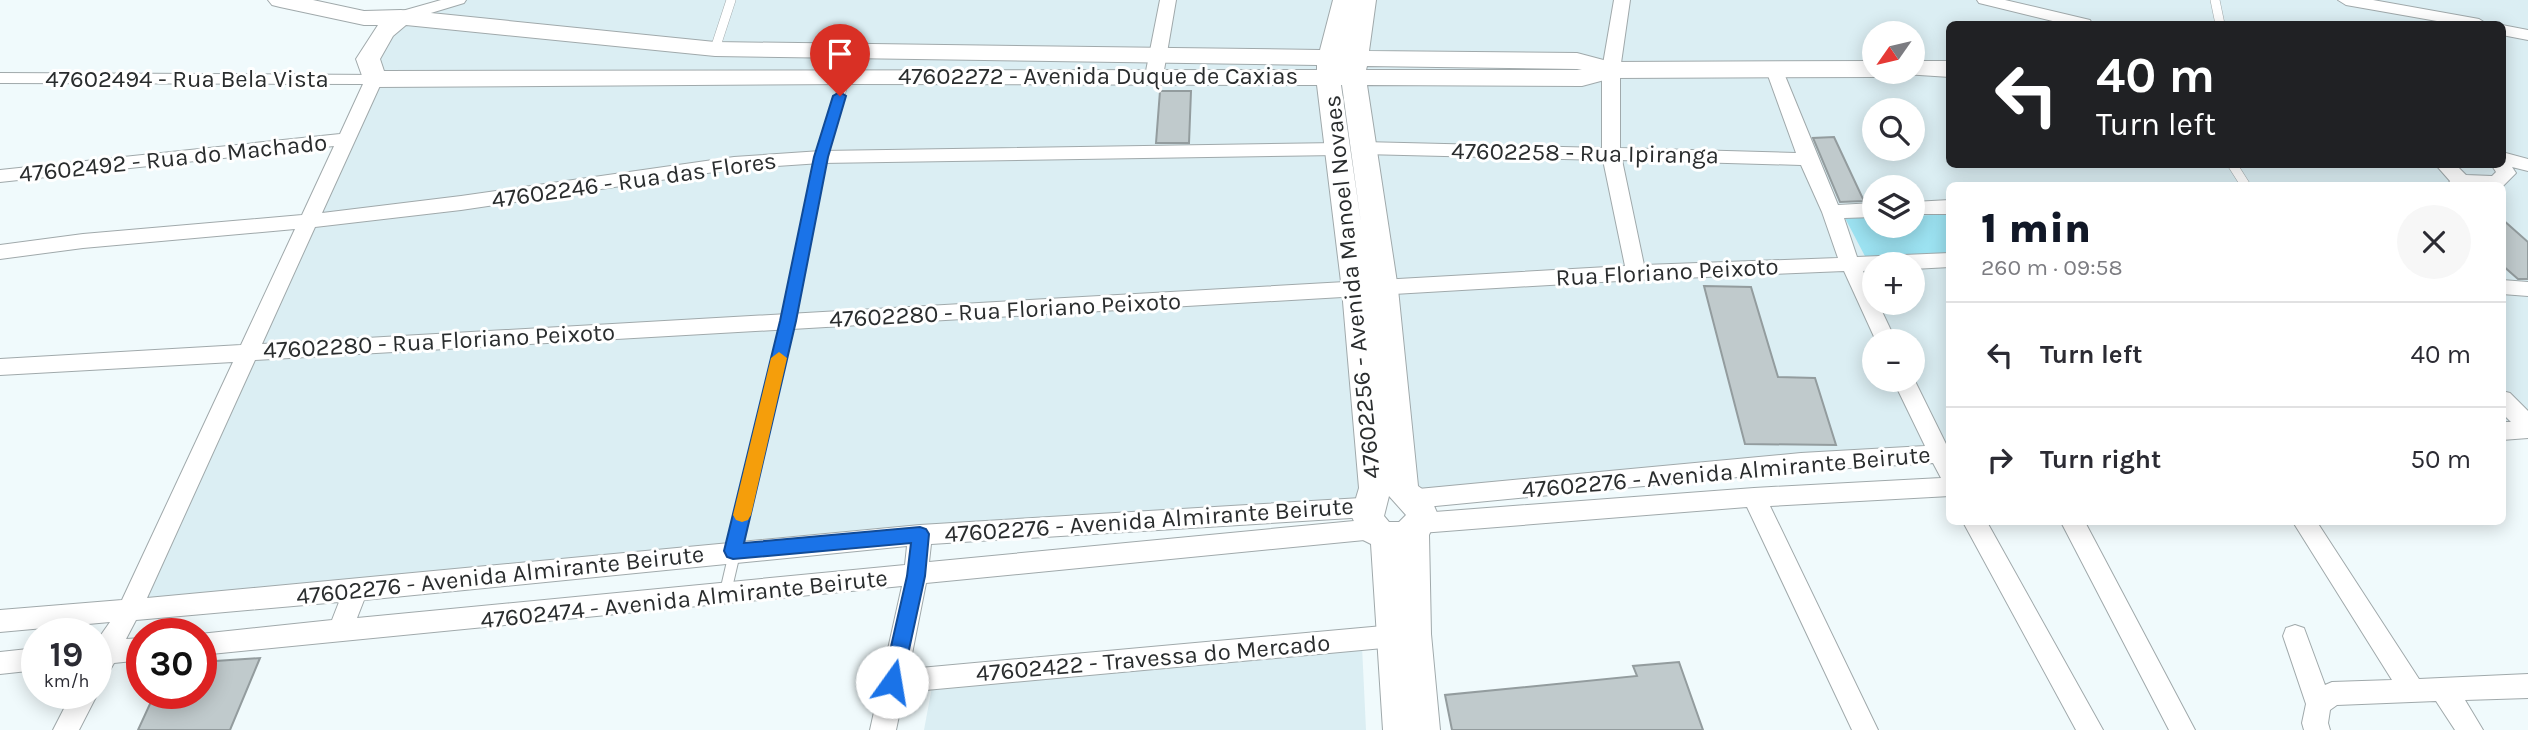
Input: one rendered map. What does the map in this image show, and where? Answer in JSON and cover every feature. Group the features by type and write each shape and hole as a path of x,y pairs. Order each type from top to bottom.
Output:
{"street":[{"path":"280,0 364,18 401,18 458,0"},
{"path":"339,0 381,9 401,18"},
{"path":"112,634 343,139 360,96 374,79 368,59 384,32 401,18 437,0"},
{"path":"1156,66 1168,0"},
{"name":"47602256 - Avenida Manoel Novaes","path":"1345,0 1341,67 1370,289 1391,381 1394,514"},
{"name":"47602256 - Avenida Manoel Novaes","path":"1341,67 1364,0"},
{"path":"1622,0 1611,70 1611,153 1636,274"},
{"path":"1985,0 2072,21"},
{"path":"2346,0 2462,21"},
{"name":"47602272 - Avenida Duque de Caxias","path":"401,18 715,49 1156,66 1341,67 1582,78 1611,70 1862,69"},
{"path":"2506,31 2528,35"},
{"path":"711,76 715,49"},
{"name":"47602272 - Avenida Duque de Caxias","path":"374,79 846,76 1156,66"},
{"path":"1775,69 1850,264 1880,329"},
{"path":"1925,69 1946,69"},
{"name":"47602494 - Rua Bela Vista","path":"0,78 374,79"},
{"name":"47602492 - Rua do Machado","path":"0,176 343,139"},
{"name":"47602258 - Rua Ipiranga","path":"1351,148 1808,159"},
{"name":"47602246 - Rua das Flores","path":"0,253 83,241 305,221 546,192 635,176 734,163 821,157 1351,148"},
{"path":"2506,159 2528,165"},
{"path":"2447,168 2458,182"},
{"path":"2496,182 2507,173 2503,168"},
{"path":"1925,208 1946,207"},
{"path":"1832,212 1862,211"},
{"name":"Rua Floriano Peixoto","path":"1370,289 1946,260"},
{"path":"2506,287 2528,289"},
{"name":"47602256 - Avenida Manoel Novaes","path":"1370,289 1363,382 1394,514"},
{"name":"47602280 - Rua Floriano Peixoto","path":"0,367 1370,289"},
{"path":"1363,382 1391,381"},
{"path":"1910,392 1946,460"},
{"path":"2506,404 2522,423"},
{"name":"47602276 - Avenida Almirante Beirute","path":"0,621 355,590 920,534 1394,514 1801,462 1946,460"},
{"path":"1422,730 1405,635 1394,514 1946,487"},
{"path":"1754,497 1865,730"},
{"name":"47602474 - Avenida Almirante Beirute","path":"217,643 916,576 1394,514"},
{"path":"1977,525 2090,730"},
{"path":"2075,525 2182,730"},
{"path":"2307,525 2412,690"},
{"path":"883,730 916,576 920,534"},
{"path":"340,632 355,590"},
{"path":"1401,730 1405,635"},
{"name":"47602422 - Travessa do Mercado","path":"892,682 1405,635"},
{"path":"2295,636 2319,704 2315,723 2317,730"},
{"path":"0,663 21,661"},
{"path":"2319,704 2332,694 2528,686"},
{"path":"2442,688 2470,730"},
{"path":"66,730 77,709"}],"lane":[{"path":"715,49 731,0"},
{"path":"2215,0 2219,21"},
{"path":"725,595 788,321 821,157 846,76"}],"shaded area":[{"path":"458,0 2528,0 2528,420 2506,421 2506,182 1946,182 1946,453 1415,499 1388,491 1367,507 130,608 346,139 384,32"},
{"path":"1946,214 1946,254 1863,252 1845,218 1862,217 1862,238 1925,238 1925,215"},
{"path":"1362,646 1366,730 924,730 932,687"}],"building":[{"path":"1160,91 1191,91 1189,143 1156,143"},
{"path":"1834,137 1862,201 1840,202 1813,138"},
{"path":"2506,223 2528,242 2528,279 2518,279 2506,268"},
{"path":"1704,286 1751,287 1778,377 1815,378 1836,445 1745,444"},
{"path":"260,658 230,730 138,730 148,709 217,709 217,661"},
{"path":"1679,662 1703,730 1452,730 1445,695 1637,676 1633,666"}],"slow traffic":[{"path":"742,515 779,358"}],"route":[{"path":"840,96 821,157 788,321 733,551 920,534 916,576 892,682"}]}
